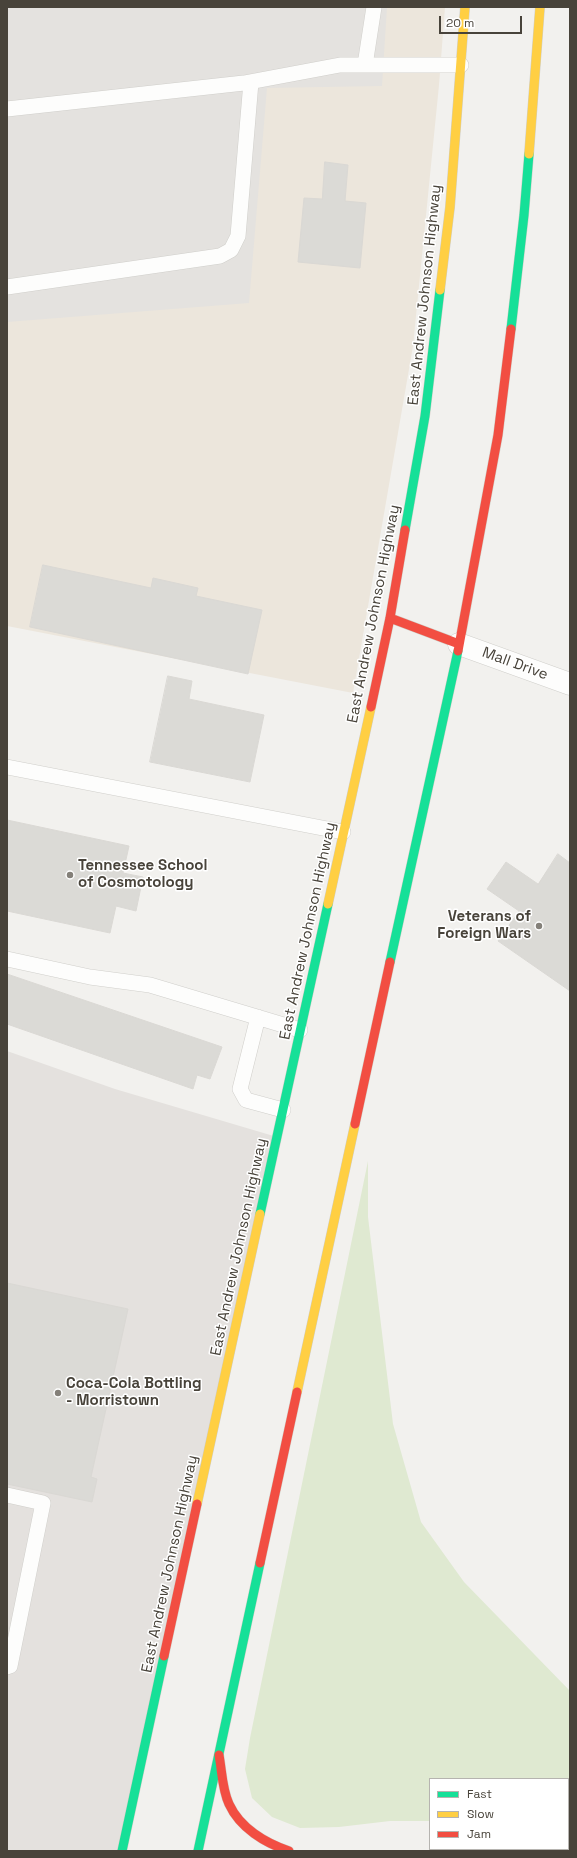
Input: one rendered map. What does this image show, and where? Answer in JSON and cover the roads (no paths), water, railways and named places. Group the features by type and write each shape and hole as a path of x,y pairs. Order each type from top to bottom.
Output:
{"main road":[{"name":"East Andrew Johnson Highway","path":"122,1851 390,618 425,416 450,207 465,7"},
{"path":"198,1851 459,644 498,435 524,215 540,7"},
{"path":"390,618 459,644"},
{"path":"219,1755 229,1804 241,1821 254,1833 273,1846 289,1851"}],"street":[{"name":"Mall Drive","path":"459,644 570,684"}],"lane":[{"path":"365,66 374,7"},
{"path":"7,109 251,82 340,65 461,65"},
{"path":"7,287 220,256 232,250 238,236 251,82"},
{"path":"7,767 343,832"},
{"path":"7,959 90,977 150,985 300,1030"},
{"path":"258,1017 240,1090 246,1100 283,1110"},
{"path":"7,1495 43,1503 10,1666 7,1667"}],"place":[{"name":"Tennessee School of Cosmotology","path":"70,875"},
{"name":"Veterans of Foreign Wars","path":"539,926"},
{"name":"Coca-Cola Bottling - Morristown","path":"58,1393"}]}
